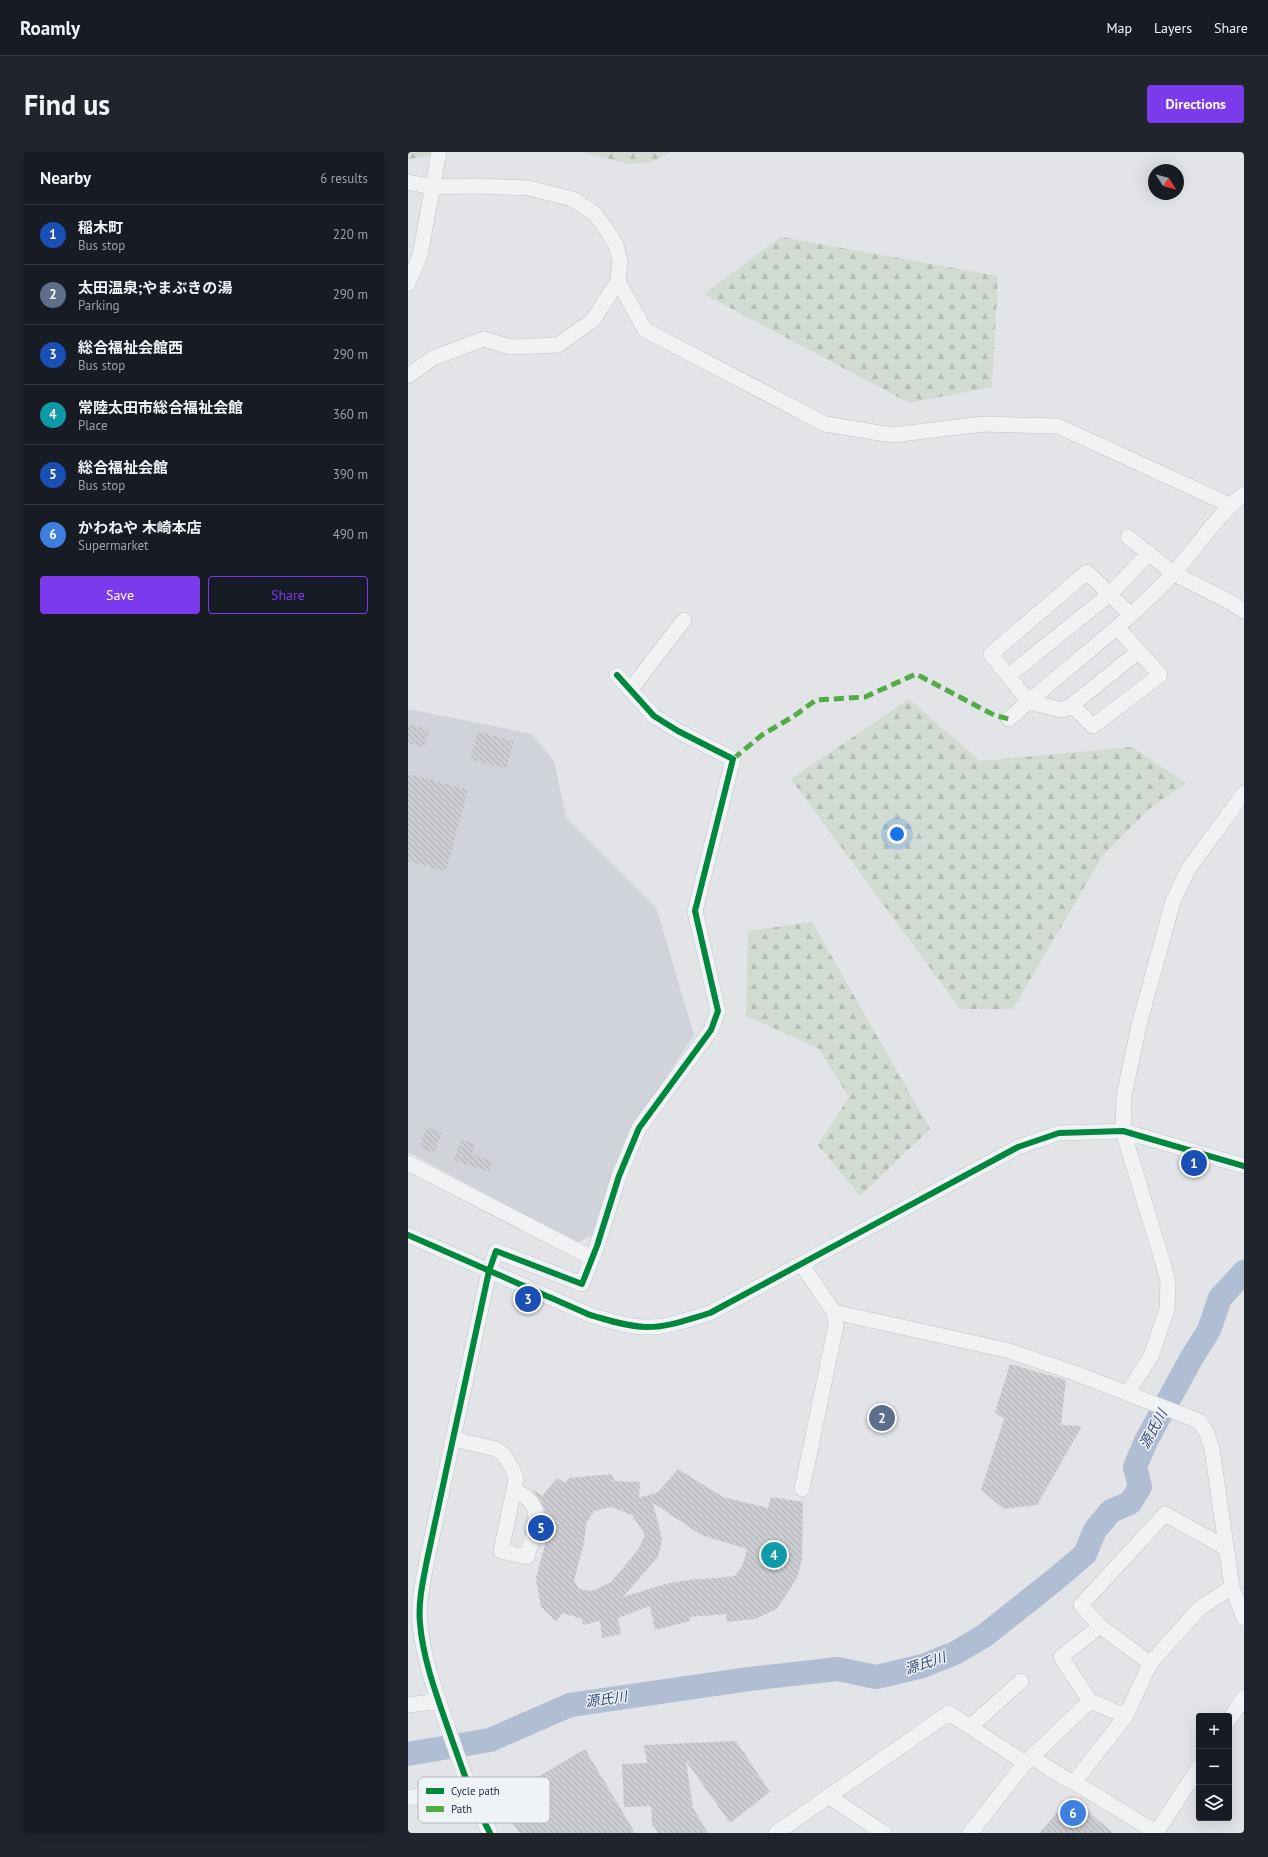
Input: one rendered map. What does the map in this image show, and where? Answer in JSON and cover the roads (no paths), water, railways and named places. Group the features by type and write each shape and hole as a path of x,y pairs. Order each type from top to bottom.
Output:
{"street":[{"path":"408,284 420,256 439,152"},
{"path":"408,182 433,186 529,188 573,199 595,214 616,245 620,261 618,282 593,320 558,345 511,347 484,339 433,358 408,376"},
{"path":"618,282 645,330 825,424 892,435 983,424 1058,426 1230,505"},
{"path":"1009,720 1028,702 1131,615 1173,573 1230,505 1244,494"},
{"path":"1128,537 1173,573 1230,602 1244,611"},
{"path":"1008,676 1110,594 1148,554"},
{"path":"1131,615 1086,572 991,654 1028,702 1062,710 1072,705 1139,651"},
{"path":"630,690 684,620"},
{"path":"1072,705 1093,726 1160,675 1117,627"},
{"path":"465,1777 441,1708 422,1640 420,1622 421,1592 489,1271 496,1251 582,1284 619,1176 640,1128 711,1030 718,1012 695,911 733,759 678,731 654,716 617,675"},
{"path":"1134,1395 1151,1356 1167,1309 1168,1282 1123,1132 1124,1096 1139,1025 1173,901 1188,868 1244,792"},
{"path":"408,1235 590,1316 621,1324 647,1327 675,1323 710,1313 802,1265 1018,1147 1059,1133 1123,1132 1244,1166"},
{"path":"408,1163 592,1258"},
{"path":"802,1265 834,1312 836,1325 802,1489"},
{"path":"834,1312 1006,1350 1134,1395 1198,1421 1206,1432 1212,1449 1232,1587 1244,1618"},
{"path":"453,1439 496,1449 503,1454 512,1468 516,1478 514,1489"},
{"path":"1151,1664 1100,1626 1081,1605 1165,1514 1226,1548"},
{"path":"1074,1782 1126,1716 1151,1664 1200,1608 1232,1587"},
{"path":"1100,1626 1061,1657 1090,1701 1126,1716"},
{"path":"970,1727 1021,1682"},
{"path":"1232,1715 1244,1697"},
{"path":"970,1833 1028,1760 1090,1701"},
{"path":"408,1704 441,1708"},
{"path":"776,1833 949,1713 970,1727 1028,1760 1074,1782 1157,1833 1196,1771"},
{"path":"408,1798 418,1796"},
{"path":"828,1796 884,1833"},
{"path":"485,1823 490,1833"}],"waterway":[{"name":"源氏川","path":"408,1754 490,1740 570,1705 749,1679 838,1669 876,1677 923,1666 955,1653 984,1636 1057,1578 1085,1554 1095,1530 1111,1511 1130,1503 1140,1487 1135,1467 1146,1441 1191,1359 1209,1330 1220,1298 1244,1272"}],"place":[{"name":"稲木町","path":"1194,1163"},
{"name":"総合福祉会館西","path":"528,1299"},
{"name":"太田温泉;やまぶきの湯","path":"882,1418"},
{"name":"総合福祉会館","path":"541,1528"},
{"name":"常陸太田市総合福祉会館","path":"774,1555"},
{"name":"かわねや 木崎本店","path":"1073,1813"}]}
